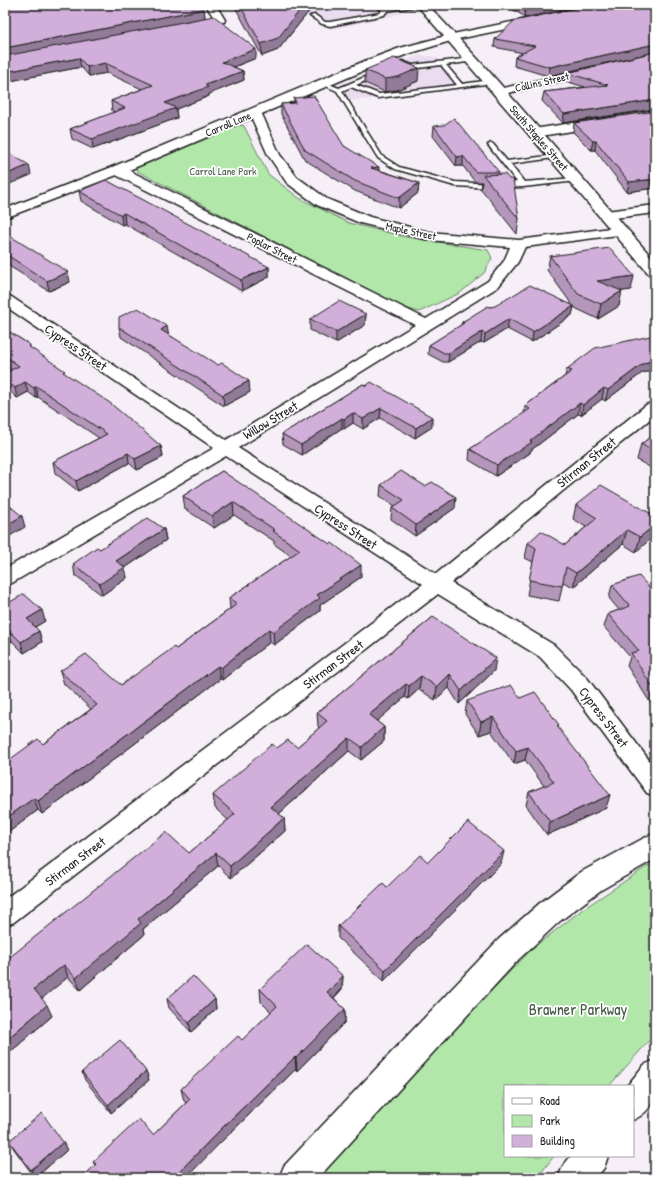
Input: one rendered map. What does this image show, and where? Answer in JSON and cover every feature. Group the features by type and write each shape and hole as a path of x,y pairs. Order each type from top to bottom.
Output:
{"street":[{"path":"181,28 220,20 211,5"},
{"name":"South Staples Street","path":"422,5 453,37 606,215 618,231 655,271"},
{"path":"453,37 545,18"},
{"name":"Carroll Lane","path":"5,214 118,170 322,83 387,57 453,37"},
{"name":"Collins Street","path":"495,87 600,69"},
{"name":"Maple Street","path":"255,112 274,155 292,180 322,202 365,220 428,236 518,244 618,231"},
{"path":"534,133 655,114"},
{"name":"Poplar Street","path":"118,170 426,325"},
{"path":"606,215 655,208"},
{"name":"Willow Street","path":"5,578 226,448 493,284 511,262 518,244"},
{"name":"Cypress Street","path":"5,299 226,448 437,584 547,651 584,690 655,786"},
{"name":"Stirman Street","path":"5,914 437,584 652,408 655,408"},
{"path":"296,1178 509,949 550,912 591,881 655,845"},
{"path":"634,1103 655,1076"},
{"path":"575,1178 591,1157"}],"lane":[{"path":"376,5 385,10 422,5"},
{"path":"313,16 324,23 330,24 382,14 385,10"},
{"path":"387,57 413,69 429,67 442,63 472,60"},
{"path":"442,63 460,85"},
{"path":"397,66 403,64"},
{"path":"339,90 384,72"},
{"path":"322,83 339,90 380,157 397,168 455,184 493,186 575,180"},
{"path":"351,85 378,96 443,85 495,87"},
{"path":"491,145 523,185"},
{"path":"506,163 554,156"}],"shaded area":[{"path":"291,5 393,5 401,14 331,29"},
{"path":"420,55 436,57 466,89 350,101 340,85"}],"green space":[{"name":"Carrol Lane Park","path":"235,124 244,126 268,174 299,198 349,223 406,237 488,250 492,258 484,273 460,293 419,312 399,306 137,171 135,167"},
{"name":"Brawner Parkway","path":"655,863 655,1034 610,1085 504,1085 504,1157 553,1157 537,1178 319,1178 485,997 533,948 583,909 646,867"}],"building":[{"path":"5,5 199,5 204,9 5,48"},
{"path":"240,5 304,5 278,38 261,44"},
{"path":"521,5 547,5 525,10 527,8"},
{"path":"591,5 655,5 655,44 550,67 515,57 535,46 495,39 514,21"},
{"path":"214,16 256,49 222,62 243,71 205,85 208,87 165,103 176,108 92,139 70,129 125,108 111,101 153,85 105,63 87,67 79,58 5,72 5,56"},
{"path":"655,52 655,100 564,114 544,92 608,85 567,73"},
{"path":"394,58 419,68 398,77 385,79 365,70"},
{"path":"314,96 344,146 379,167 371,168 419,183 399,198 355,181 305,150 281,104 296,103 294,98"},
{"path":"655,111 655,179 629,182 596,141 593,141 574,123"},
{"path":"454,118 499,172 476,172 463,156 457,157 434,126 444,125"},
{"path":"5,151 29,165 5,175"},
{"path":"505,174 509,179 513,179 519,219 483,175"},
{"path":"106,180 269,267 241,280 124,213 121,215 79,191"},
{"path":"5,233 68,272 47,281 7,255 9,255 5,252"},
{"path":"610,248 634,276 597,281 622,291 601,304 578,294 550,256"},
{"path":"530,285 574,306 533,332 509,319 485,334 482,332 449,353 444,353 429,345 488,306 495,306"},
{"path":"339,301 366,314 336,332 310,319"},
{"path":"138,308 167,326 161,330 218,365 222,363 249,381 223,395 119,327 119,317"},
{"path":"5,329 30,345 28,346 65,371 63,372 110,403 161,446 135,459 128,453 76,481 53,462 107,434 36,386 34,388 25,382 15,388 5,378 5,373 19,366 5,356"},
{"path":"655,335 655,360 644,363 608,390 604,388 583,405 580,403 530,441 532,442 497,465 470,449 530,409 525,406 572,371 567,369 595,348"},
{"path":"371,382 432,417 416,428 381,408 363,419 353,413 344,419 342,418 301,445 282,434 363,384 366,386"},
{"path":"655,434 655,452 641,444"},
{"path":"222,471 330,544 332,543 361,565 317,595 320,598 273,632 269,629 221,668 218,666 38,801 34,798 5,819 5,763 38,739 43,744 97,705 60,671 86,654 121,685 174,647 176,649 237,604 229,598 300,550 273,531 275,530 233,502 212,516 183,496"},
{"path":"401,471 425,486 432,482 456,497 416,525 392,508 404,500 381,485"},
{"path":"601,485 655,516 655,525 640,537 627,530 576,573 566,567 562,586 529,580 536,548 528,543 541,531 565,545 597,518 576,505"},
{"path":"5,502 22,516 5,526"},
{"path":"148,518 164,529 116,561 125,567 100,584 73,564 97,547 100,549"},
{"path":"639,576 655,594 655,691 631,653 639,651 608,614 630,606 612,585"},
{"path":"24,594 42,610 27,619 39,631 21,642 9,630 5,633 5,605"},
{"path":"433,617 496,658 461,691 450,674 437,687 421,676 409,686 406,684 369,715 384,727 362,747 349,738 271,807 284,818 230,866 216,853 138,919 141,923 76,978 64,965 34,989 47,1005 5,1041 5,961 166,832 189,853 235,814 213,795 272,744 277,748 288,740 297,747 327,721 317,713"},
{"path":"511,685 520,698 535,692 559,725 557,726 610,795 550,822 529,792 554,782 528,747 516,751 493,717 481,722 467,701"},
{"path":"468,822 504,851 385,970 338,926 383,883 387,887 420,855 428,862"},
{"path":"307,944 343,976 327,992 345,1009 219,1131 173,1178 82,1178 96,1164 93,1162 139,1119 153,1135 190,1099 181,1089 238,1036 242,1040 277,1006 260,989"},
{"path":"193,976 215,999 189,1023 167,999"},
{"path":"120,1040 146,1071 108,1105 82,1072"},
{"path":"42,1113 63,1142 31,1170 9,1141"}]}
